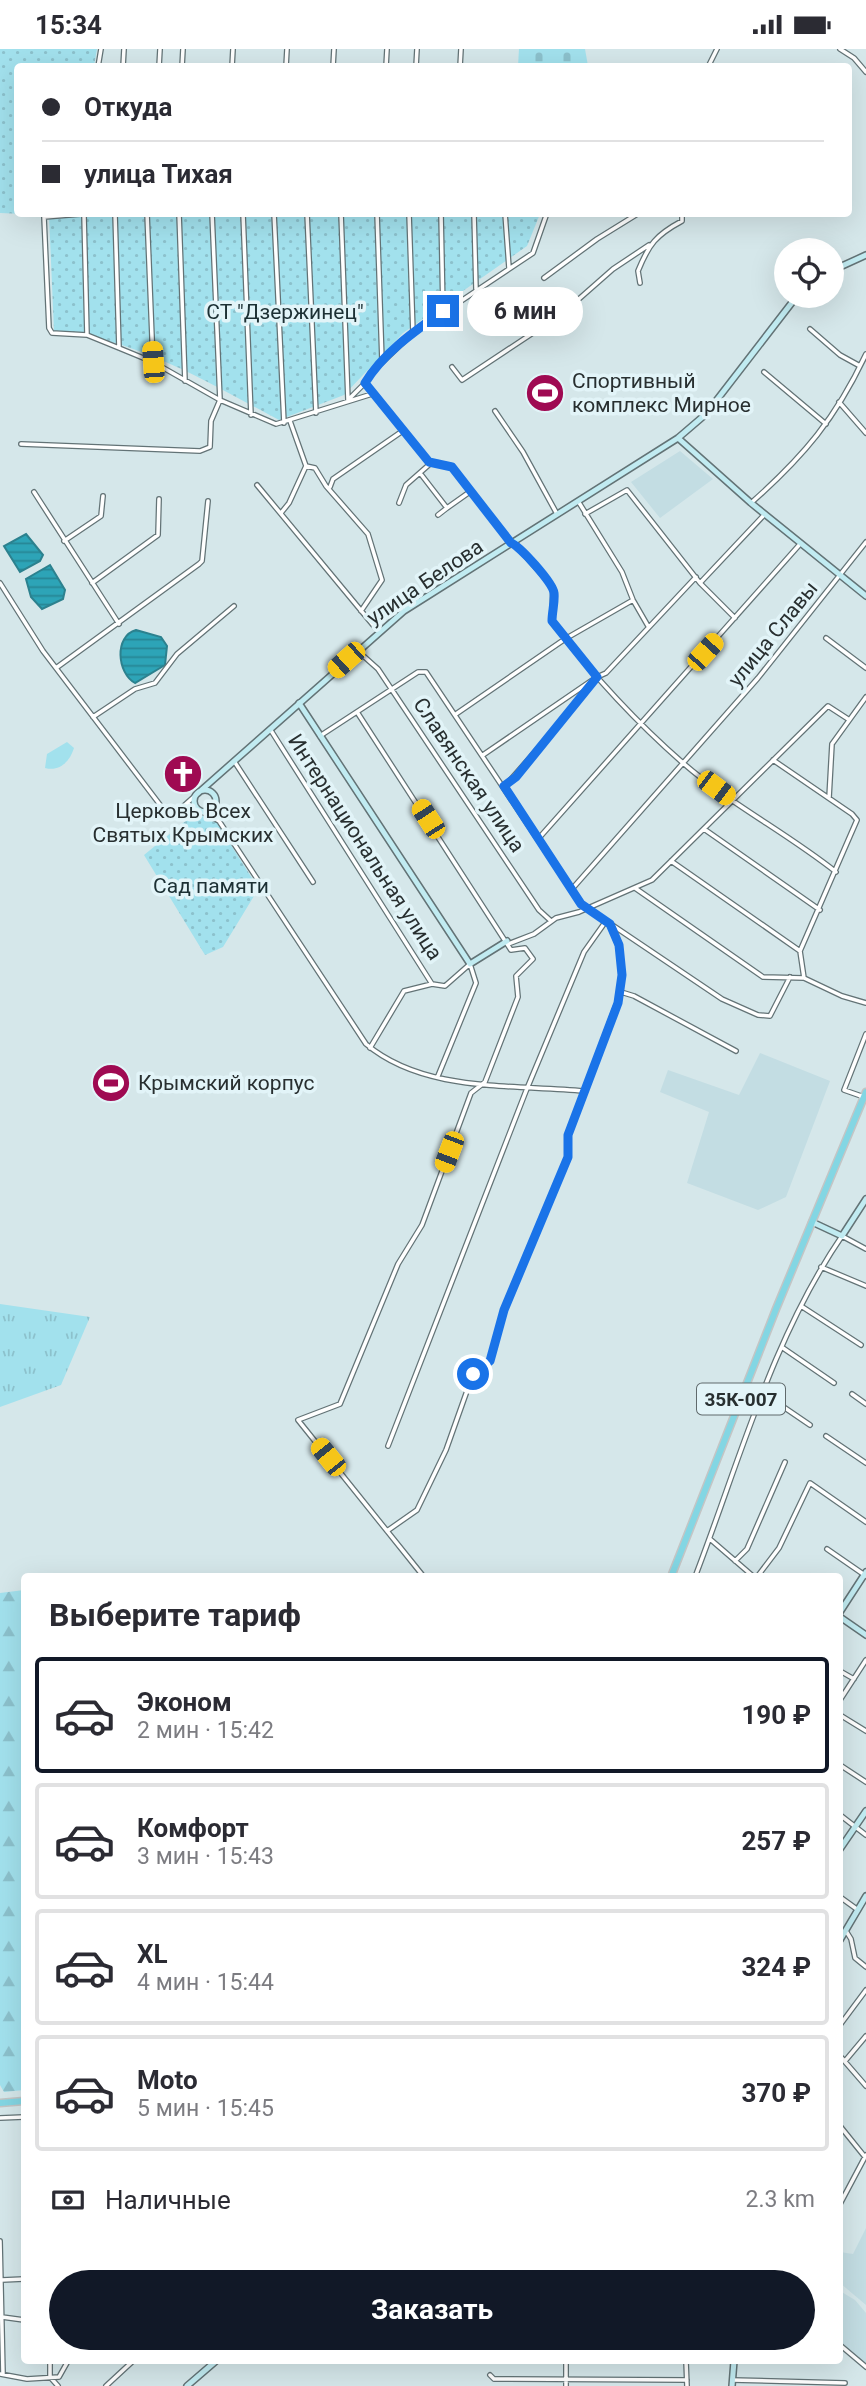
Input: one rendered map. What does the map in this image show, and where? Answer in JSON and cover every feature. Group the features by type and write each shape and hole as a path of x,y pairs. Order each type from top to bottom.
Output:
{"main road":[{"path":"844,265 866,255"},
{"name":"улица Белова","path":"197,794 378,631 404,611 678,438 706,414 788,308"},
{"path":"678,438 684,447 866,596"},
{"name":"Интернациональная улица","path":"299,703 470,964"},
{"path":"216,777 216,801 211,810 201,811 195,803 197,794 209,791 216,801"},
{"path":"470,964 508,943"},
{"name":"35К-007","path":"673,1573 865,1095"},
{"path":"812,1222 842,1237 866,1200"},
{"path":"843,1609 865,1574"},
{"path":"843,1616 866,1635"},
{"path":"843,1845 866,1811"},
{"path":"843,1936 866,1896"},
{"path":"0,2103 21,2101"},
{"path":"191,2385 213,2364"},
{"path":"732,2383 734,2364"}],"street":[{"path":"840,49 854,58 866,72"},
{"path":"44,217 49,328 52,333 87,335 153,362 251,415 284,423 372,394"},
{"path":"84,217 87,335"},
{"path":"115,217 119,348"},
{"path":"147,217 153,362"},
{"path":"179,217 185,381"},
{"path":"22,444 206,450 211,441 211,421 220,400 212,217"},
{"path":"243,217 251,415"},
{"path":"274,217 284,423"},
{"path":"307,217 316,413"},
{"path":"341,217 348,400"},
{"path":"377,217 382,361"},
{"path":"409,217 413,333"},
{"path":"441,217 443,311"},
{"path":"474,217 476,289"},
{"path":"505,217 509,268"},
{"path":"348,400 382,361 413,333 533,253 546,217"},
{"path":"544,278 633,217"},
{"path":"452,367 462,380 563,313 613,269 683,220 683,217"},
{"path":"640,283 638,271 647,256 649,245"},
{"path":"810,329 840,355 860,366"},
{"path":"751,503 814,442 866,354"},
{"path":"764,372 826,424"},
{"path":"365,383 431,463 452,467 512,543 552,587 552,621 595,678 683,763 836,872"},
{"path":"839,402 866,433"},
{"path":"495,411 523,452 557,514"},
{"path":"281,513 306,466 290,421"},
{"path":"331,490 333,479 404,430"},
{"path":"398,503 406,485 431,463"},
{"path":"306,466 316,468 368,534 382,576 376,593 361,611"},
{"path":"419,473 447,509"},
{"path":"257,485 378,631"},
{"path":"585,514 626,490 700,583 735,618"},
{"path":"438,515 471,491"},
{"path":"34,492 119,625"},
{"path":"64,541 101,516 103,496"},
{"path":"92,583 158,535 159,499"},
{"path":"56,668 119,625 202,561 208,501"},
{"path":"578,501 622,572 633,600 648,626"},
{"path":"700,583 765,514"},
{"name":"улица Славы","path":"572,889 702,743 866,542"},
{"path":"539,838 801,543"},
{"path":"483,755 606,673 696,577"},
{"path":"0,583 56,668 164,810 172,813 188,804 197,794"},
{"path":"456,714 565,639 633,600"},
{"path":"93,718 105,706 122,699 135,689 155,683 177,654 234,605"},
{"path":"826,638 866,668"},
{"name":"Славянская улица","path":"357,650 378,669 539,910 551,921"},
{"path":"320,736 418,672 426,672 586,908 722,999 763,1017 774,1010 790,977"},
{"path":"504,786 564,719 595,678"},
{"path":"829,799 832,744 866,698"},
{"path":"508,943 534,934 551,921 652,880 828,706 848,719"},
{"path":"356,712 513,951 528,950 533,959 517,973 518,997 485,1082 471,1093 422,1225 398,1264 340,1404 298,1420 421,1573"},
{"name":"Интернациональная улица","path":"270,728 432,984"},
{"path":"773,760 857,820 800,951 804,978"},
{"path":"234,761 313,882"},
{"path":"216,801 219,821 370,1048 400,1066 437,1077 585,1091"},
{"path":"188,804 219,821"},
{"path":"704,829 820,909"},
{"path":"671,861 800,951"},
{"path":"635,888 757,974 767,978 804,978 842,996 866,1003"},
{"path":"387,1531 417,1510 446,1450 473,1374 490,1361 504,1310 568,1157 568,1135 621,992 621,954 608,923"},
{"path":"388,1446 528,1086 584,952 608,923"},
{"path":"370,1048 404,991 432,984 445,986 470,964 476,983 437,1077"},
{"path":"621,992 634,996 736,1051"},
{"path":"865,1095 844,1090 866,1034"},
{"path":"697,1573 763,1393 821,1267 842,1237 866,1249"},
{"path":"821,1267 866,1286"},
{"path":"801,1306 861,1345"},
{"path":"783,1348 834,1383"},
{"path":"763,1393 810,1425"},
{"path":"852,1394 866,1404"},
{"path":"826,1436 866,1463"},
{"path":"735,1560 747,1549 785,1462"},
{"path":"759,1573 779,1548 810,1483 866,1522"},
{"path":"710,1539 751,1573"},
{"path":"827,1549 865,1574"},
{"path":"843,1696 866,1660"},
{"path":"843,1673 854,1679"},
{"path":"843,1717 866,1731"},
{"path":"843,1767 866,1782"},
{"path":"843,1817 866,1835"},
{"path":"843,1899 858,1910"},
{"path":"846,1931 851,1939 855,1958 866,1967"},
{"path":"843,2021 866,1990"},
{"path":"866,2036 845,2061 866,2087"},
{"path":"0,2118 21,2117"},
{"path":"843,2130 865,2156 843,2198"},
{"path":"0,2241 2,2374 27,2379 59,2377 66,2364"},
{"path":"1,2280 21,2279"},
{"path":"2,2317 21,2320"},
{"path":"843,2348 866,2367"},
{"path":"50,2364 50,2377 58,2386"},
{"path":"106,2386 130,2364"},
{"path":"566,2364 566,2386"},
{"path":"686,2364 687,2386"},
{"path":"490,2375 494,2379 687,2379"},
{"path":"732,2383 845,2383"}],"shaded area":[{"path":"680,451 713,479 660,518 631,482"},
{"path":"26,534 43,555 40,561 20,572 4,546"},
{"path":"50,565 65,590 63,599 42,609 31,597 26,579"},
{"path":"136,630 161,637 167,646 165,665 135,683 124,671 120,655 124,639"},
{"path":"760,1053 830,1081 786,1197 758,1210 687,1183 709,1112 660,1092 668,1070 739,1095"},
{"path":"866,2228 866,2305 843,2286 843,2252 853,2254"},
{"path":"843,2293 855,2300 866,2313 866,2366 843,2346"}],"green space":[{"name":"СТ \"Дзержинец\"","path":"0,49 97,49 95,63 14,63 14,214 0,213"},
{"path":"519,49 585,49 587,63 518,63"},
{"name":"СТ \"Дзержинец\"","path":"49,217 539,217 527,246 403,333 344,395 279,420 198,377 142,352 84,335 54,331"},
{"path":"67,742 74,748 67,761 60,767 45,768 47,754"},
{"name":"Сад памяти","path":"196,811 217,823 257,886 254,896 223,947 205,955 144,855 188,819 192,820"},
{"path":"0,1304 90,1317 61,1385 0,1407"},
{"path":"21,1590 21,2090 4,2092 0,2085 0,1593"}],"place":[{"name":"Спортивный комплекс Мирное","path":"545,393"},
{"name":"Церковь Всех Святых Крымских","path":"183,774"},
{"name":"Крымский корпус","path":"111,1083"}],"route":[{"path":"443,311 413,333 372,372 365,383 429,462 452,467 511,543 523,552 551,583 554,590 552,621 597,677 516,777 504,786 581,904 610,924 619,945 622,975 618,1003 568,1135 568,1157 504,1310 490,1361 473,1374"}]}
